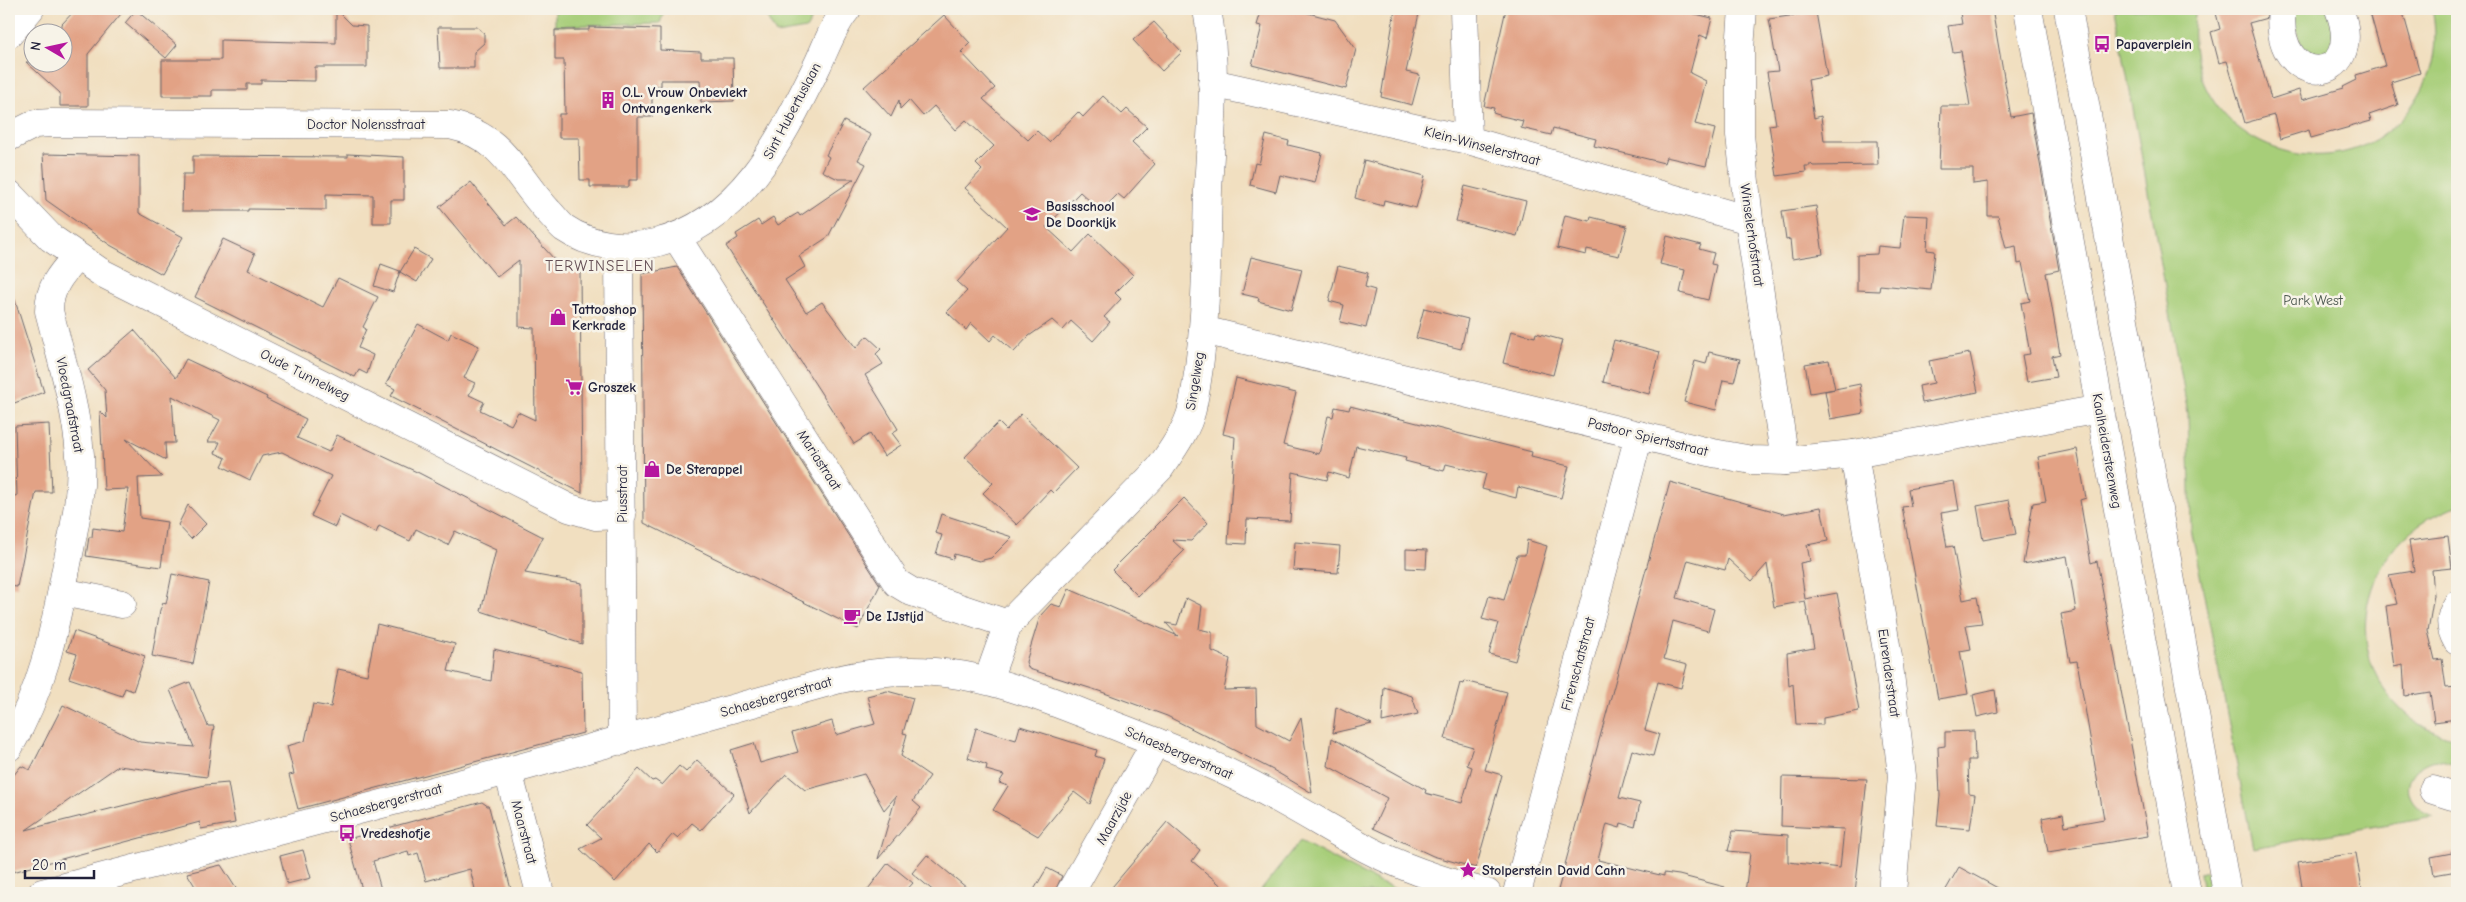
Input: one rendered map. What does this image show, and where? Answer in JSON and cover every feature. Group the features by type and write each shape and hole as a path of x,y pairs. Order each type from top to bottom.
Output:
{"street":[{"path":"9,34 30,9"},
{"name":"Sint Hubertuslaan","path":"677,238 708,218 750,183 785,130 847,9"},
{"name":"Singelweg","path":"988,680 1008,624 1160,468 1177,443 1192,410 1203,330 1212,83 1211,28 1207,9"},
{"path":"1464,9 1468,140"},
{"name":"Winselerhofstraat","path":"1743,9 1740,49 1740,135 1749,220 1785,460"},
{"name":"Kaalheidersteenweg","path":"2028,9 2187,893"},
{"path":"2068,9 2227,893"},
{"path":"2282,9 2282,32 2288,54 2297,63 2316,70 2333,65 2344,49 2346,30 2339,9"},
{"name":"Klein-Winselerstraat","path":"1212,83 1468,140 1749,220"},
{"name":"Doctor Nolensstraat","path":"9,137 35,124 51,123 450,125 466,128 482,136 506,155 542,204 564,228 589,240 620,248 648,245 677,238"},
{"name":"Oude Tunnelweg","path":"9,194 51,238 76,257 186,316 569,508 596,516 622,515"},
{"name":"Mariastraat","path":"677,238 898,583 912,592 1008,624"},
{"name":"Piusstraat","path":"620,248 622,741"},
{"name":"Vloedgraafstraat","path":"9,747 31,706 45,667 78,512 81,469 74,415 49,311 49,300 55,282 76,257"},
{"name":"Pastoor Spiertsstraat","path":"1203,330 1713,453 1752,460 1785,460 1854,454 2100,409"},
{"name":"Firenschatstraat","path":"1516,893 1639,435"},
{"name":"Eurenderstraat","path":"1854,454 1888,657 1902,776 1892,893"},
{"path":"62,592 122,604"},
{"path":"2457,605 2451,619 2451,628 2457,641"},
{"name":"Schaesbergerstraat","path":"42,893 508,772 856,675 919,670 967,675 988,680 1035,695 1156,742 1235,776 1368,850 1434,878 1487,893"},
{"name":"Maarzijde","path":"1070,893 1156,742"},
{"name":"Maarstraat","path":"508,772 540,893"}],"green space":[{"path":"555,9 665,9 660,23 555,26"},
{"path":"762,9 818,9 806,29 776,34"},
{"name":"Park West","path":"2115,9 2196,9 2196,57 2211,97 2238,127 2273,147 2313,155 2353,150 2390,129 2420,93 2429,73 2435,41 2432,9 2457,9 2457,506 2426,520 2400,541 2381,567 2369,597 2365,628 2370,659 2384,689 2413,720 2431,730 2457,740 2457,767 2444,761 2432,761 2421,766 2413,775 2409,785 2410,797 2418,807 2433,816 2253,848 2191,528 2188,413"},
{"path":"2288,9 2330,9 2338,47 2308,62"},
{"path":"1300,841 1378,882 1406,893 1259,893"},
{"path":"2210,871 2214,893 2203,893 2200,873"}],"building":[{"path":"76,9 125,9 88,54 88,106 60,106 60,93 37,72 72,72 72,22 64,22"},
{"path":"336,9 352,25 367,26 367,67 315,67 315,81 261,80 261,84 247,84 247,90 212,90 212,96 162,96 162,60 221,60 221,40 336,43"},
{"path":"1262,9 1293,9 1335,20 1356,49 1346,89 1252,65 1262,26 1257,25"},
{"path":"1395,9 1420,9 1406,72 1420,75 1412,105 1381,97"},
{"path":"1506,9 1692,9 1691,13 1712,18 1707,38 1700,35 1690,73 1706,81 1695,124 1715,129 1706,166 1666,157 1664,163 1594,146 1596,139 1553,128 1551,135 1521,128 1523,121 1493,113 1494,108 1484,106"},
{"path":"1992,9 2011,117 2031,113 2059,270 2046,273 2060,354 2052,356 2056,377 2027,382 2022,355 2030,354 2021,303 2030,301 2022,263 2018,264 2016,246 2006,248 1998,216 1988,216 1988,182 1973,184 1973,169 1939,169 1941,106 1970,106 1961,51 1953,52 1948,26 1962,24 1960,13"},
{"path":"2215,9 2266,9 2267,18 2249,23 2271,99 2299,90 2302,100 2344,88 2357,80 2356,75 2385,66 2369,9 2402,9 2420,73 2391,82 2398,105 2369,115 2371,121 2311,138 2309,130 2280,139 2274,115 2245,123 2227,61 2219,63 2211,32 2220,29"},
{"path":"136,10 177,45 166,58 125,23"},
{"path":"1816,12 1827,76 1808,80 1814,118 1821,116 1824,141 1877,141 1878,165 1813,166 1810,163 1810,166 1805,166 1806,172 1777,176 1769,125 1776,124 1767,72 1778,71 1769,19"},
{"path":"944,15 970,43 961,52 995,88 983,99 1028,140 1037,131 1049,142 1078,112 1083,117 1103,96 1122,114 1127,109 1147,127 1132,142 1155,164 1124,199 1118,194 1101,211 1080,192 1046,227 1073,252 1090,234 1133,275 1115,293 1121,299 1104,317 1110,322 1093,341 1071,321 1063,330 1052,320 1029,336 1014,352 995,335 990,341 971,323 966,330 947,312 967,291 957,282 1007,227 965,188 982,170 976,164 994,146 966,120 955,130 934,106 923,116 909,100 900,109 899,100 891,117 864,87"},
{"path":"1154,22 1182,52 1162,71 1133,40"},
{"path":"438,27 477,27 484,33 484,43 474,52 474,68 440,68"},
{"name":"O.L. Vrouw Onbevlekt Ontvangenkerk","path":"589,27 660,29 660,50 701,52 701,58 733,58 734,101 701,102 700,80 661,80 661,86 652,86 652,117 638,117 638,180 629,180 629,187 590,187 590,180 580,180 579,138 559,138 559,114 565,114 564,60 555,60 555,30 589,30"},
{"path":"844,121 871,135 858,160 866,164 828,237 799,256 805,267 785,280 806,312 822,302 856,348 867,336 881,349 876,354 883,364 865,375 898,429 892,433 901,445 884,456 870,434 854,444 726,246 738,238 736,234 758,220 761,225 773,217 778,225 798,213 800,216 854,179 838,179 822,171 829,157 826,155"},
{"path":"1266,135 1289,141 1288,145 1322,153 1315,183 1280,175 1276,192 1250,185 1255,163 1259,164"},
{"path":"43,154 139,156 139,213 183,237 162,274 110,245 46,200"},
{"path":"348,154 404,157 404,200 391,200 391,223 373,223 373,195 326,194 326,210 248,209 248,211 182,211 183,174 193,174 193,156 348,157"},
{"path":"1364,160 1425,176 1416,208 1384,200 1383,206 1355,198"},
{"path":"471,182 506,225 516,217 564,270 580,270 582,493 391,396 395,389 386,384 418,324 448,340 451,333 479,346 464,378 475,383 469,395 484,402 480,410 511,425 518,412 535,420 534,328 519,327 519,260 497,277 439,207"},
{"path":"1465,186 1526,201 1517,236 1456,221"},
{"path":"1816,206 1823,254 1792,259 1790,239 1786,240 1782,211"},
{"path":"1565,215 1590,221 1591,217 1627,226 1619,256 1587,249 1586,255 1557,248"},
{"path":"1904,215 1929,216 1927,250 1935,251 1931,290 1880,285 1879,291 1857,290 1857,255 1877,254 1878,246 1900,248"},
{"path":"1667,236 1701,245 1699,249 1714,253 1711,264 1716,265 1708,300 1680,293 1685,270 1660,264"},
{"path":"223,239 255,254 248,270 323,307 338,278 378,297 363,327 366,329 358,348 373,355 367,374 359,370 355,377 195,297"},
{"path":"414,249 431,259 417,282 400,272"},
{"path":"1251,257 1302,269 1291,310 1258,301 1259,298 1242,294"},
{"path":"381,264 400,271 393,292 374,286"},
{"path":"1338,266 1368,273 1365,287 1375,290 1366,328 1340,322 1344,305 1329,301"},
{"path":"677,267 880,585 858,629 644,523 642,274"},
{"path":"12,291 44,392 9,405 9,292"},
{"path":"1424,308 1468,319 1461,349 1416,338"},
{"path":"134,330 176,378 186,359 267,397 266,399 306,419 297,438 329,452 337,435 419,473 543,537 525,573 582,583 582,644 481,611 496,550 455,531 448,545 416,529 410,541 379,526 376,533 340,515 335,527 311,516 331,476 282,452 262,456 250,480 222,466 226,458 215,453 220,442 208,442 220,420 172,396 175,443 165,443 166,460 126,439 162,477 138,478 140,518 167,522 161,567 86,556 89,537 92,537 93,528 122,532 128,489 104,490 100,411 107,418 105,390 88,370"},
{"path":"1511,331 1535,337 1536,333 1562,340 1553,375 1503,363"},
{"path":"1614,340 1660,352 1649,394 1603,382"},
{"path":"1709,352 1740,359 1734,382 1723,380 1716,410 1684,402 1695,361 1706,364"},
{"path":"1970,353 1978,392 1922,403 1919,386 1934,383 1929,361"},
{"path":"1829,360 1835,389 1810,393 1805,364"},
{"path":"1236,378 1296,393 1283,445 1319,454 1328,416 1333,417 1335,407 1349,410 1350,406 1532,452 1531,457 1569,466 1561,498 1518,487 1516,498 1482,489 1486,474 1446,464 1444,471 1405,461 1406,458 1356,446 1349,478 1329,472 1327,480 1293,472 1290,521 1247,519 1246,544 1228,543 1235,437 1223,434"},
{"path":"1860,384 1864,413 1830,419 1825,391"},
{"path":"1021,414 1077,468 1053,493 1050,490 1017,525 983,493 993,483 965,457 996,425 999,423 1006,430"},
{"path":"49,424 52,492 36,492 17,587 9,586 9,495 17,496 15,426"},
{"path":"2077,449 2086,498 2080,500 2091,563 2097,561 2148,836 2048,852 2042,818 2063,814 2065,826 2104,819 2077,661 2070,662 2061,614 2076,611 2067,556 2023,564 2033,503 2046,501 2038,457"},
{"path":"1954,481 1959,510 1941,513 1947,547 1953,546 1963,600 1977,597 1982,623 1966,625 1971,649 1960,651 1968,694 1938,699 1902,507 1911,506 1908,489"},
{"path":"1670,482 1784,514 1821,507 1828,541 1807,545 1810,561 1800,563 1805,599 1837,593 1859,711 1823,718 1823,725 1796,724 1793,684 1789,686 1787,653 1814,648 1805,601 1774,607 1767,564 1752,581 1728,559 1725,570 1688,560 1677,598 1714,609 1708,631 1673,621 1664,659 1687,665 1681,688 1658,682 1645,730 1659,734 1653,756 1632,750 1619,798 1640,803 1635,827 1621,823 1620,828 1607,824 1598,860 1664,876 1664,873 1679,875 1725,887 1724,893 1570,893 1558,890"},
{"path":"1184,498 1208,523 1191,541 1172,540 1184,551 1138,596 1112,570"},
{"path":"2009,500 2016,534 1983,540 1977,506"},
{"path":"188,505 206,524 191,539 178,525"},
{"path":"941,514 1012,537 991,558 979,561 954,554 953,559 936,554 942,535 935,533"},
{"path":"2448,536 2452,568 2432,570 2434,595 2428,631 2435,660 2442,659 2446,688 2457,687 2457,719 2434,722 2430,692 2405,696 2403,665 2394,667 2386,606 2397,604 2389,575 2414,571 2409,541"},
{"path":"1527,540 1547,546 1515,661 1489,654 1498,623 1482,619 1489,596 1504,600 1517,555 1525,555"},
{"path":"1295,542 1340,546 1338,573 1293,570"},
{"path":"1406,549 1427,550 1426,569 1406,568"},
{"path":"172,574 209,582 193,664 152,656 160,610 163,603 166,604"},
{"path":"1069,589 1178,636 1166,623 1177,625 1186,598 1202,606 1199,629 1212,632 1212,651 1230,659 1224,690 1256,689 1257,724 1289,741 1301,718 1312,793 1273,770 1167,716 1099,691 1029,669 1026,662 1040,616 1051,604 1061,607"},
{"path":"377,624 455,644 448,671 491,681 494,649 582,671 583,733 298,809 289,775 294,774 287,746 305,741 313,704 331,707 338,669 367,675"},
{"path":"74,631 145,656 133,691 125,688 122,696 69,678 77,654 67,651"},
{"path":"1464,681 1507,692 1485,770 1502,775 1476,868 1433,856 1373,828 1387,798 1328,766 1332,738 1426,790 1425,793 1462,803 1472,767 1467,765 1473,747 1445,739 1460,683 1463,684"},
{"path":"190,682 208,726 214,726 207,777 118,766 26,830 205,785 228,783 235,823 201,829 200,822 9,873 9,781 21,766 30,770 63,705 140,742 194,747 170,690"},
{"path":"1384,687 1412,696 1418,714 1382,722"},
{"path":"1995,690 1998,712 1977,717 1973,695"},
{"path":"887,691 913,698 903,733 907,734 901,756 930,776 913,801 921,808 878,859 896,796 884,810 864,774 805,790 786,774 750,813 731,750 754,743 760,763 798,752 792,733 832,721 836,735 875,724 867,696"},
{"path":"1336,707 1348,713 1372,724 1333,733"},
{"path":"1020,726 1097,750 1095,756 1104,759 1090,804 1074,792 1038,836 993,810 1008,786 999,783 1004,775 986,770 987,765 968,758 976,728 1016,740"},
{"path":"1974,731 1975,760 1968,760 1969,794 1975,795 1970,829 1937,826 1940,796 1938,747 1945,746 1945,732"},
{"path":"697,760 734,794 701,830 692,823 678,838 673,834 657,852 649,844 615,882 580,849 601,838 587,825 639,769 652,781 655,780 662,785 679,766 686,772"},
{"path":"1782,777 1867,779 1855,893 1745,893 1750,853 1728,851 1733,831 1788,835 1788,862 1840,868 1844,829 1781,826"},
{"path":"482,802 489,807 512,893 476,893 470,869 426,881 418,853 409,856 408,851 373,861 382,893 363,893 348,839"},
{"path":"1167,822 1200,850 1192,861 1230,893 1107,893"},
{"path":"303,850 311,878 287,884 280,856"},
{"path":"2457,852 2457,871 2434,875 2431,857"},
{"path":"2356,853 2362,889 2334,893 2303,893 2298,862"},
{"path":"927,855 973,893 936,893 912,873"},
{"path":"888,863 913,883 904,893 865,893"},
{"path":"221,865 239,893 199,893 187,873"},
{"path":"1959,867 2007,893 1944,893"},
{"path":"1047,868 1062,876 1054,893 1032,893"}],"place":[{"name":"Papaverplein","path":"2102,44"},
{"name":"O.L. Vrouw Onbevlekt Ontvangenkerk","path":"608,100"},
{"name":"Basisschool De Doorkijk","path":"1032,214"},
{"name":"Tattooshop Kerkrade","path":"558,317"},
{"name":"Groszek","path":"574,387"},
{"name":"De Sterappel","path":"652,469"},
{"name":"De IJstijd","path":"852,616"},
{"name":"Vredeshofje","path":"347,833"},
{"name":"Stolperstein David Cahn","path":"1468,870"}],"district":[{"name":"TERWINSELEN","path":"600,266"}]}
